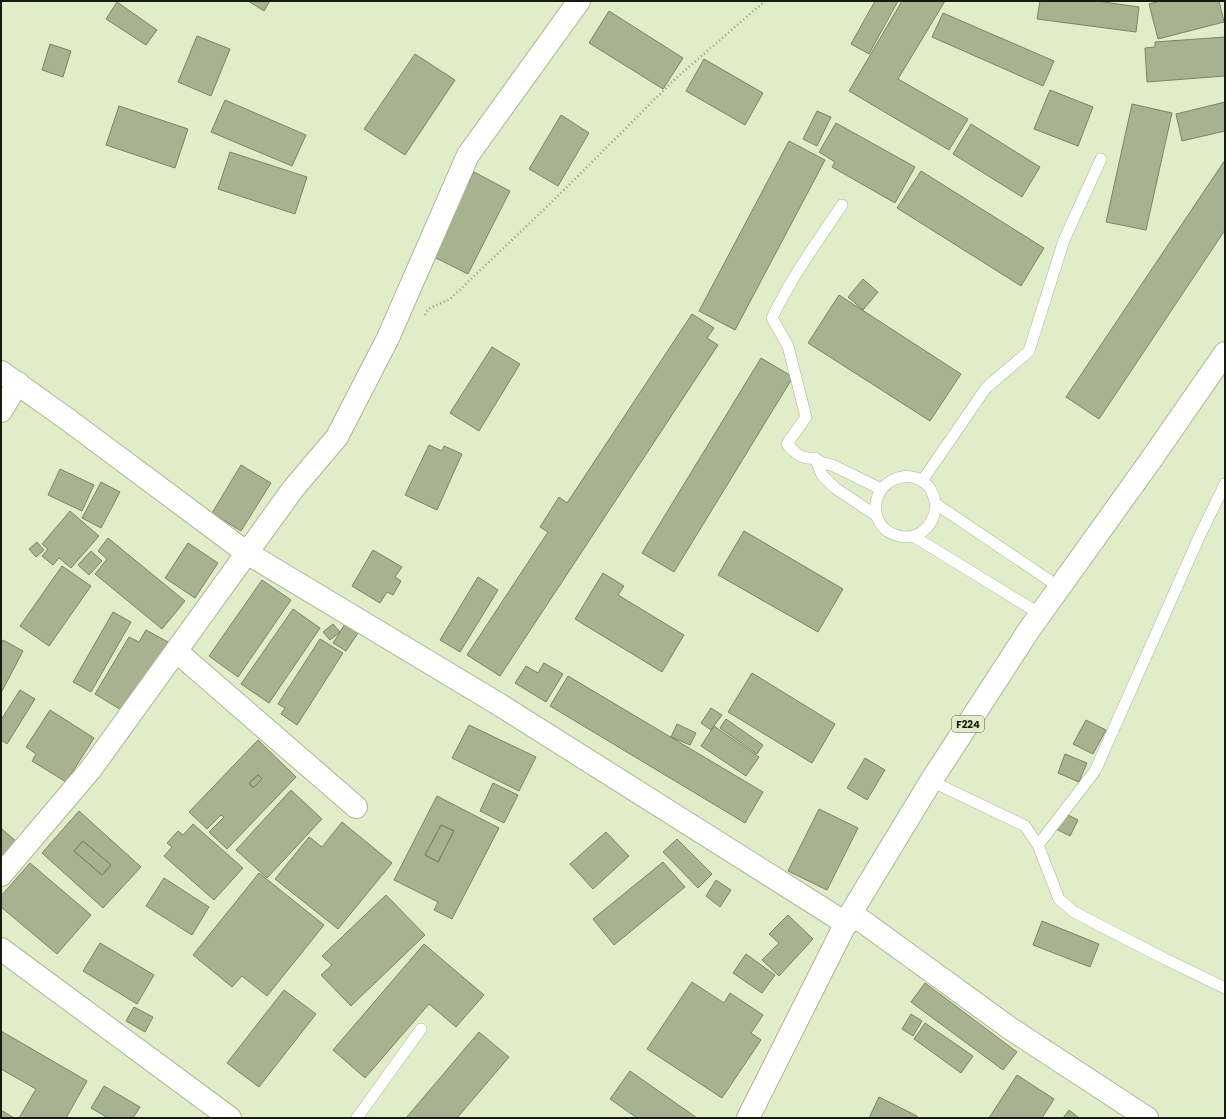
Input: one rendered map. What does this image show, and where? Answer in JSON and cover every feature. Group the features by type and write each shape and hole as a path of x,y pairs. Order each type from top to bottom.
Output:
{"street":[{"path":"1,875 91,769 293,489 337,437 388,338 468,155 579,1"},
{"name":"F224","path":"748,1118 849,918 931,781 1040,614 1148,464 1225,353"},
{"path":"1,411 10,378 247,553 849,918 1011,1029 1147,1118"},
{"path":"176,651 356,807"},
{"path":"1,949 230,1118"}],"lane":[{"path":"922,481 986,388 1029,351 1064,240 1101,159"},
{"path":"842,205 799,269 780,300 772,318 788,346 806,417 787,444 794,452 807,460 815,458 822,463 832,465 881,489"},
{"path":"815,458 822,475 835,488 876,516"},
{"path":"904,477 922,481 929,487 934,495 936,504 935,515 930,524 923,532 913,536 904,537 887,531 880,524 876,516 876,498 881,489 891,480 904,477"},
{"path":"1038,845 1095,771 1200,535 1225,484"},
{"path":"936,504 1059,587"},
{"path":"913,536 1040,614"},
{"path":"931,781 1025,826 1038,845 1059,899 1074,912 1225,988"},
{"path":"357,1118 421,1029"}],"path":[{"path":"424,316 428,309 450,299 555,199 675,79 765,1"}],"building":[{"path":"248,1 270,1 264,11"},
{"path":"875,1 898,1 869,54 851,44"},
{"path":"902,1 945,1 898,79 968,119 949,150 849,91"},
{"path":"1040,1 1097,1 1139,7 1136,32 1037,19"},
{"path":"1160,1 1219,1 1224,22 1158,39 1149,4"},
{"path":"117,2 157,30 146,45 106,19"},
{"path":"609,11 683,58 663,89 589,43"},
{"path":"943,13 1054,61 1043,86 932,37"},
{"path":"197,36 230,49 211,96 178,82"},
{"path":"1225,37 1225,76 1147,82 1145,48 1155,47 1155,42"},
{"path":"50,44 71,51 63,77 42,70"},
{"path":"415,54 455,80 405,155 364,129"},
{"path":"704,59 763,93 745,125 686,91"},
{"path":"1050,90 1093,107 1078,146 1034,129"},
{"path":"225,100 306,135 292,166 211,132"},
{"path":"1225,102 1225,131 1182,141 1176,114"},
{"path":"1132,104 1172,113 1146,230 1106,222"},
{"path":"119,106 188,129 175,168 106,145"},
{"path":"817,111 831,117 817,146 803,139"},
{"path":"561,115 589,133 558,186 529,169"},
{"path":"836,123 915,167 895,203 832,167 835,162 819,152"},
{"path":"971,124 1040,167 1022,197 953,154"},
{"path":"789,141 825,160 735,330 699,311"},
{"path":"230,152 307,177 295,214 218,189"},
{"path":"1225,160 1225,230 1099,419 1066,397"},
{"path":"921,171 1044,248 1021,286 897,208"},
{"path":"474,172 510,191 468,274 432,256"},
{"path":"863,279 878,292 863,310 848,297"},
{"path":"839,295 961,374 930,421 808,343"},
{"path":"692,314 714,328 707,338 718,345 500,676 467,655 548,532 540,527 559,497 567,503"},
{"path":"492,347 520,364 479,431 450,413"},
{"path":"761,358 793,377 674,572 642,553"},
{"path":"429,445 442,451 444,446 462,454 437,510 405,495"},
{"path":"241,465 271,483 241,531 212,513"},
{"path":"60,469 94,485 82,511 48,495"},
{"path":"101,482 120,492 101,528 82,518"},
{"path":"70,511 99,536 71,568 59,558 53,565 42,556 48,549 42,544"},
{"path":"744,531 843,589 818,632 718,575"},
{"path":"108,538 185,601 162,629 95,574 107,559 98,551"},
{"path":"37,542 44,550 36,557 29,549"},
{"path":"188,543 218,563 195,598 165,578"},
{"path":"373,550 402,567 395,577 401,581 393,595 387,592 380,603 352,586"},
{"path":"91,551 102,561 89,575 78,565"},
{"path":"62,566 91,586 49,646 20,626"},
{"path":"603,573 624,586 618,595 684,635 662,672 575,619"},
{"path":"478,577 498,590 460,652 440,640"},
{"path":"262,580 291,600 238,677 209,656"},
{"path":"293,609 320,628 269,703 241,684"},
{"path":"113,612 131,622 91,692 73,682"},
{"path":"333,624 340,632 330,640 323,632"},
{"path":"345,624 358,633 346,651 333,643"},
{"path":"146,630 168,642 126,713 95,694 129,637 139,642"},
{"path":"320,639 343,653 297,725 281,714 285,708 278,704"},
{"path":"3,640 23,651 1,693 1,644"},
{"path":"544,663 563,674 546,702 515,683 526,666 538,673"},
{"path":"752,673 835,724 812,763 728,712"},
{"path":"568,676 763,792 745,823 550,706"},
{"path":"20,690 35,699 7,744 1,740 1,720"},
{"path":"711,708 722,715 711,730 701,723"},
{"path":"50,710 94,738 66,782 32,761 36,754 26,747"},
{"path":"726,719 763,745 757,754 720,728"},
{"path":"1086,720 1106,730 1093,754 1073,744"},
{"path":"677,724 696,733 690,745 671,737"},
{"path":"469,725 536,757 519,791 452,758"},
{"path":"714,726 759,757 746,776 701,746"},
{"path":"258,740 296,777 227,849 209,832 224,817 221,815 207,829 189,812","holes":["258,775 262,779 253,788 249,783"]},
{"path":"1065,754 1087,763 1079,782 1058,773"},
{"path":"865,758 885,770 867,800 847,788"},
{"path":"258,775 262,779 253,788 249,783"},
{"path":"493,783 518,795 504,823 480,811"},
{"path":"291,790 322,819 267,878 236,850"},
{"path":"437,796 499,828 452,919 434,910 438,902 394,880","holes":["441,825 454,831 438,862 425,855"]},
{"path":"819,809 858,828 827,890 788,871"},
{"path":"79,811 141,867 103,908 42,853","holes":["83,841 111,865 102,875 74,851"]},
{"path":"1064,813 1078,820 1070,836 1056,829"},
{"path":"342,822 392,863 338,929 275,879 309,837 322,847"},
{"path":"193,824 243,868 214,900 164,856 172,847 167,843 178,831 183,835"},
{"path":"441,825 454,831 438,862 425,855"},
{"path":"1,828 19,844 1,865"},
{"path":"606,832 629,856 593,889 570,864"},
{"path":"677,839 712,874 698,888 663,852"},
{"path":"83,841 111,865 102,875 74,851"},
{"path":"663,862 685,887 614,945 593,919"},
{"path":"30,863 91,915 57,954 1,907 1,896"},
{"path":"259,873 324,925 267,996 242,976 232,987 193,955"},
{"path":"164,878 209,907 192,935 146,906"},
{"path":"716,880 731,890 720,907 706,896"},
{"path":"386,895 425,935 351,1006 321,975 332,965 322,956"},
{"path":"788,915 813,939 779,976 762,960 779,943 769,934"},
{"path":"1042,921 1099,944 1090,967 1033,945"},
{"path":"100,943 154,975 137,1004 83,971"},
{"path":"424,944 484,995 456,1027 429,1004 365,1078 333,1050"},
{"path":"746,954 775,975 762,993 733,973"},
{"path":"692,982 724,1003 730,993 763,1015 751,1033 761,1040 722,1098 647,1049"},
{"path":"925,983 1017,1052 1003,1070 911,1002"},
{"path":"284,990 316,1014 259,1087 227,1063"},
{"path":"134,1007 153,1017 145,1032 126,1021"},
{"path":"911,1014 922,1021 913,1036 902,1029"},
{"path":"925,1023 973,1056 961,1073 914,1039"},
{"path":"1,1031 87,1081 66,1118 19,1118 36,1089 1,1069"},
{"path":"479,1032 509,1057 457,1118 406,1118"},
{"path":"630,1071 697,1118 637,1118 610,1099"},
{"path":"1017,1075 1054,1099 1042,1118 989,1118"},
{"path":"104,1086 140,1107 133,1118 108,1118 91,1108"},
{"path":"879,1097 917,1116 917,1118 869,1118"},
{"path":"1,1110 14,1118 1,1118"},
{"path":"1069,1110 1079,1118 1063,1118"}]}
